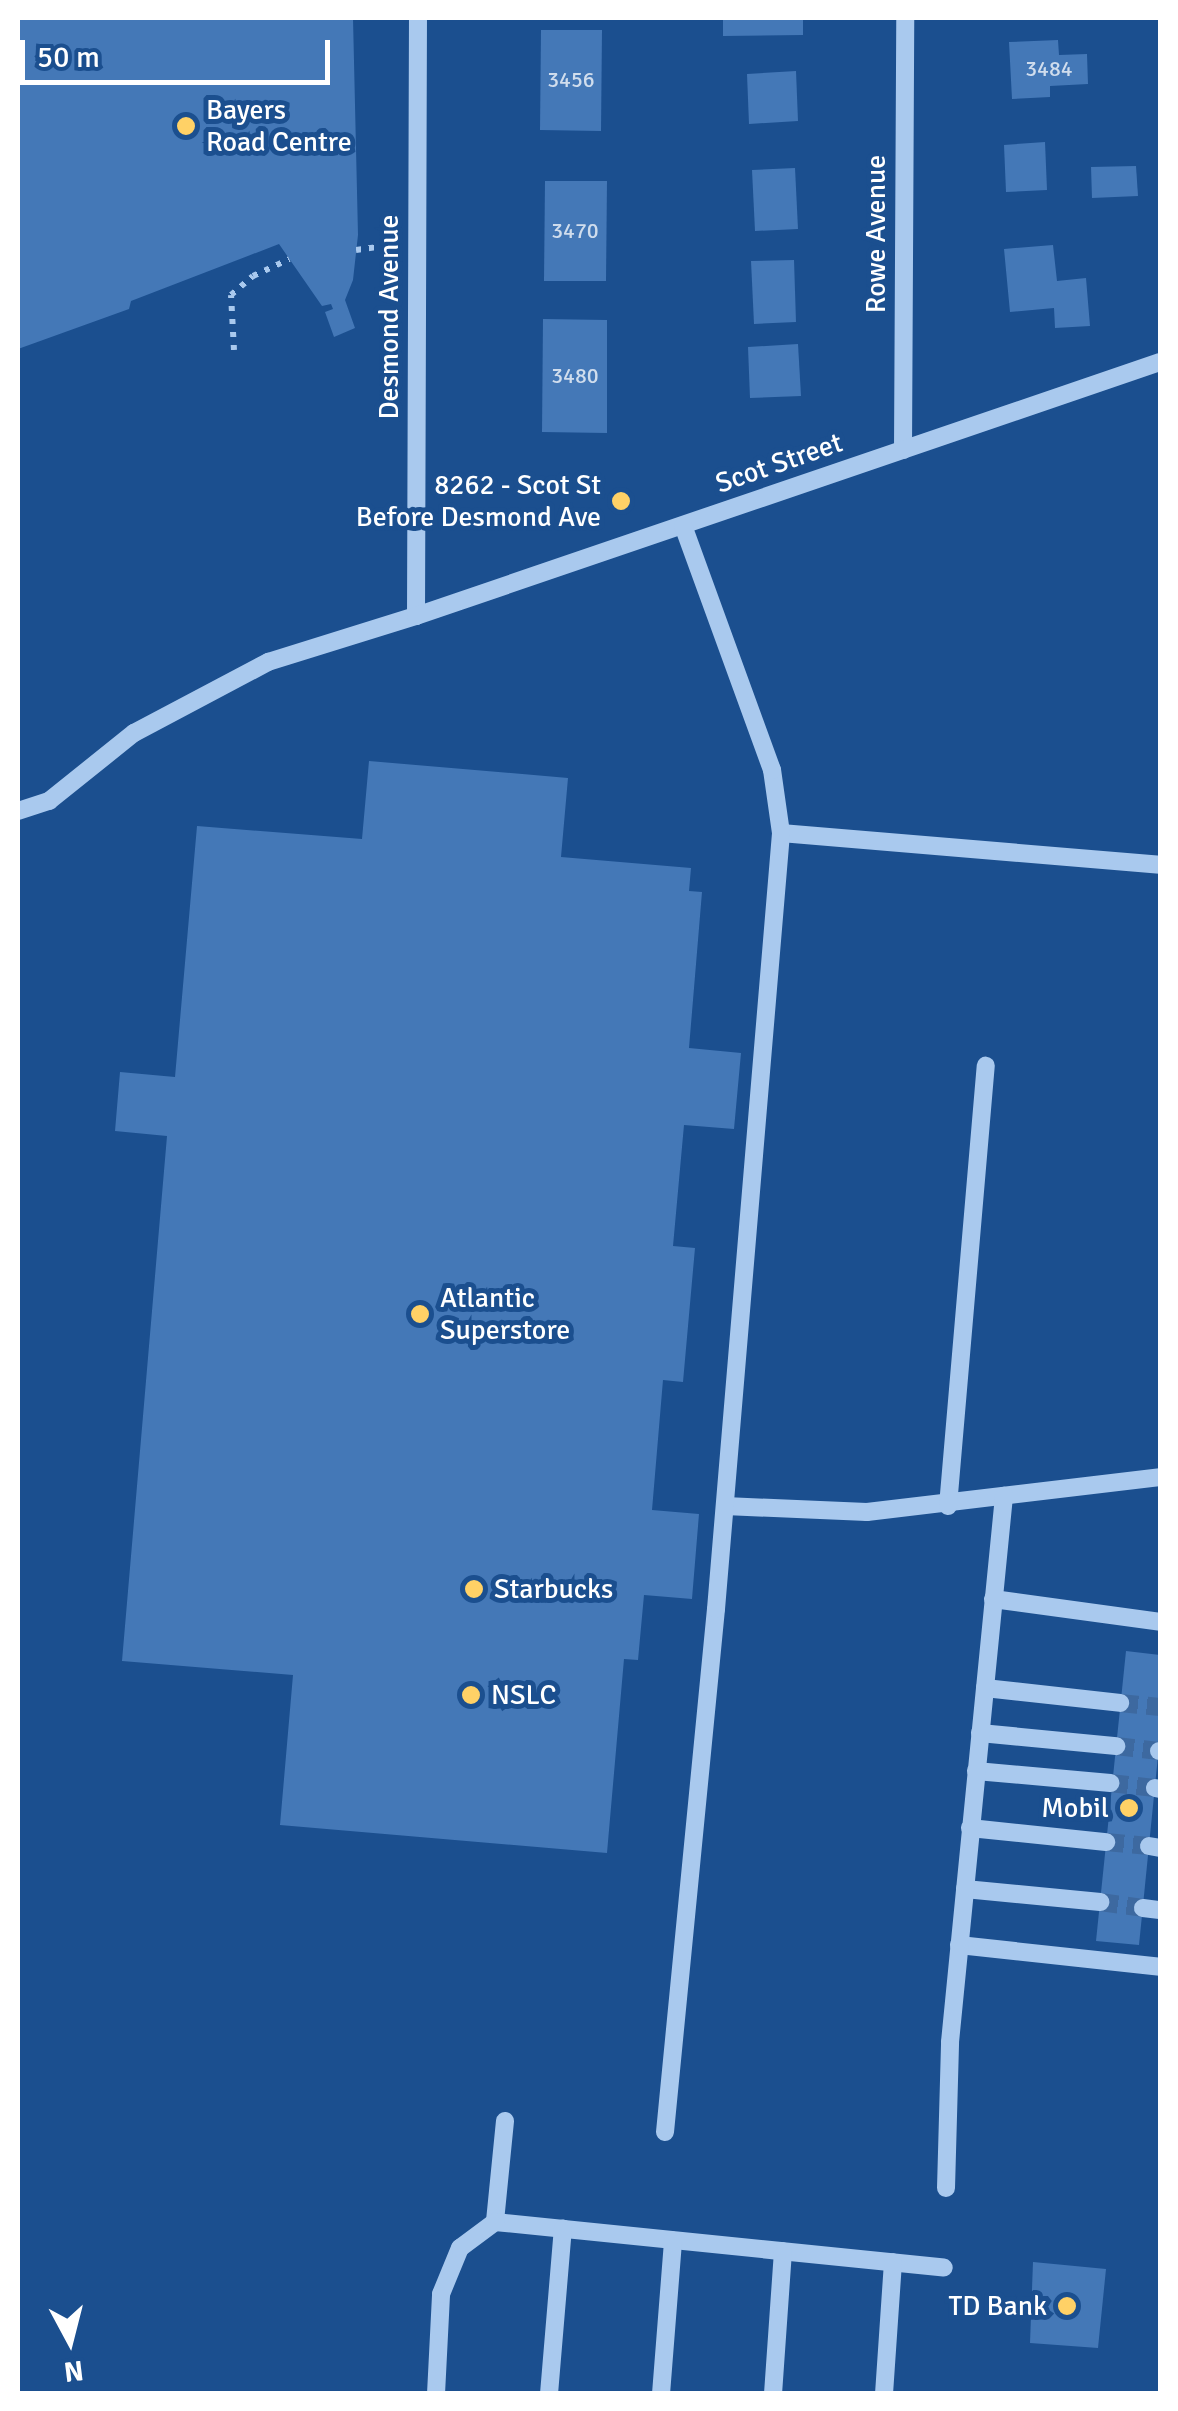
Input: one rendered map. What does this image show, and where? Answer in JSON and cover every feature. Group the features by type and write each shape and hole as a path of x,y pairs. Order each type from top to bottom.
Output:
{"street":[{"name":"Desmond Avenue","path":"416,616 418,18"},
{"name":"Rowe Avenue","path":"903,450 904,18"},
{"name":"Scot Street","path":"18,811 49,801 134,733 268,662 416,616 1160,362"},
{"path":"665,2132 724,1506 780,833 772,770 683,526"},
{"path":"780,833 1160,865"},
{"path":"948,1506 986,1066"},
{"path":"724,1506 867,1512 948,1506 1160,1477"},
{"path":"946,2188 950,2042 1004,1496"},
{"path":"994,1598 1160,1622"},
{"path":"985,1688 1120,1702"},
{"path":"980,1733 1116,1746"},
{"path":"976,1771 1110,1783"},
{"path":"970,1828 1106,1842"},
{"path":"964,1889 1100,1902"},
{"path":"959,1945 1160,1966"},
{"path":"494,2222 505,2121"},
{"path":"436,2394 441,2294 460,2248 494,2222 944,2268"},
{"path":"548,2394 562,2229"},
{"path":"661,2394 672,2240"},
{"path":"773,2394 784,2252"},
{"path":"884,2394 893,2262"}],"path":[{"path":"234,350 231,295 253,276 289,259"}],"building":[{"name":"Bayers Road Centre","path":"18,18 353,18 358,235 353,280 345,300 355,328 334,337 325,312 333,309 331,304 322,306 279,244 131,301 129,309 18,349"},
{"path":"723,18 803,18 803,35 723,36"},
{"path":"541,30 602,30 601,131 540,130"},
{"path":"1058,40 1059,55 1087,54 1088,84 1050,86 1050,97 1012,99 1009,42"},
{"path":"796,71 798,121 749,124 747,74"},
{"path":"1045,142 1047,190 1006,192 1004,145"},
{"path":"1136,166 1138,196 1092,198 1091,167"},
{"path":"795,168 798,229 755,231 752,170"},
{"path":"545,181 607,181 606,281 544,281"},
{"path":"1053,245 1057,281 1086,278 1090,326 1055,328 1054,308 1010,312 1004,249"},
{"path":"794,260 796,322 754,324 751,261"},
{"path":"543,319 607,320 607,433 542,432"},
{"path":"798,344 801,396 750,398 748,347"},
{"name":"Atlantic Superstore","path":"369,761 568,778 561,857 691,868 689,891 702,892 689,1048 741,1053 734,1129 684,1125 673,1246 695,1248 683,1382 663,1380 652,1510 699,1514 692,1599 644,1595 638,1660 624,1659 607,1853 280,1825 293,1675 122,1661 167,1136 115,1131 120,1072 175,1077 197,826 362,839"},
{"path":"1126,1651 1160,1655 1160,1736 1139,1945 1096,1941"},
{"name":"TD Bank","path":"1033,2262 1106,2269 1098,2348 1030,2343"}],"tunnel":[{"path":"1120,1703 1160,1707"},
{"path":"1116,1746 1159,1751"},
{"path":"1110,1783 1155,1788"},
{"path":"1106,1842 1149,1846"},
{"path":"1100,1902 1143,1908"}],"place":[{"name":"Bayers Road Centre","path":"186,126"},
{"name":"8262 - Scot St Before Desmond Ave","path":"621,501"},
{"name":"Atlantic Superstore","path":"420,1314"},
{"name":"Starbucks","path":"474,1589"},
{"name":"NSLC","path":"471,1695"},
{"name":"Mobil","path":"1129,1808"},
{"name":"TD Bank","path":"1067,2306"}]}
